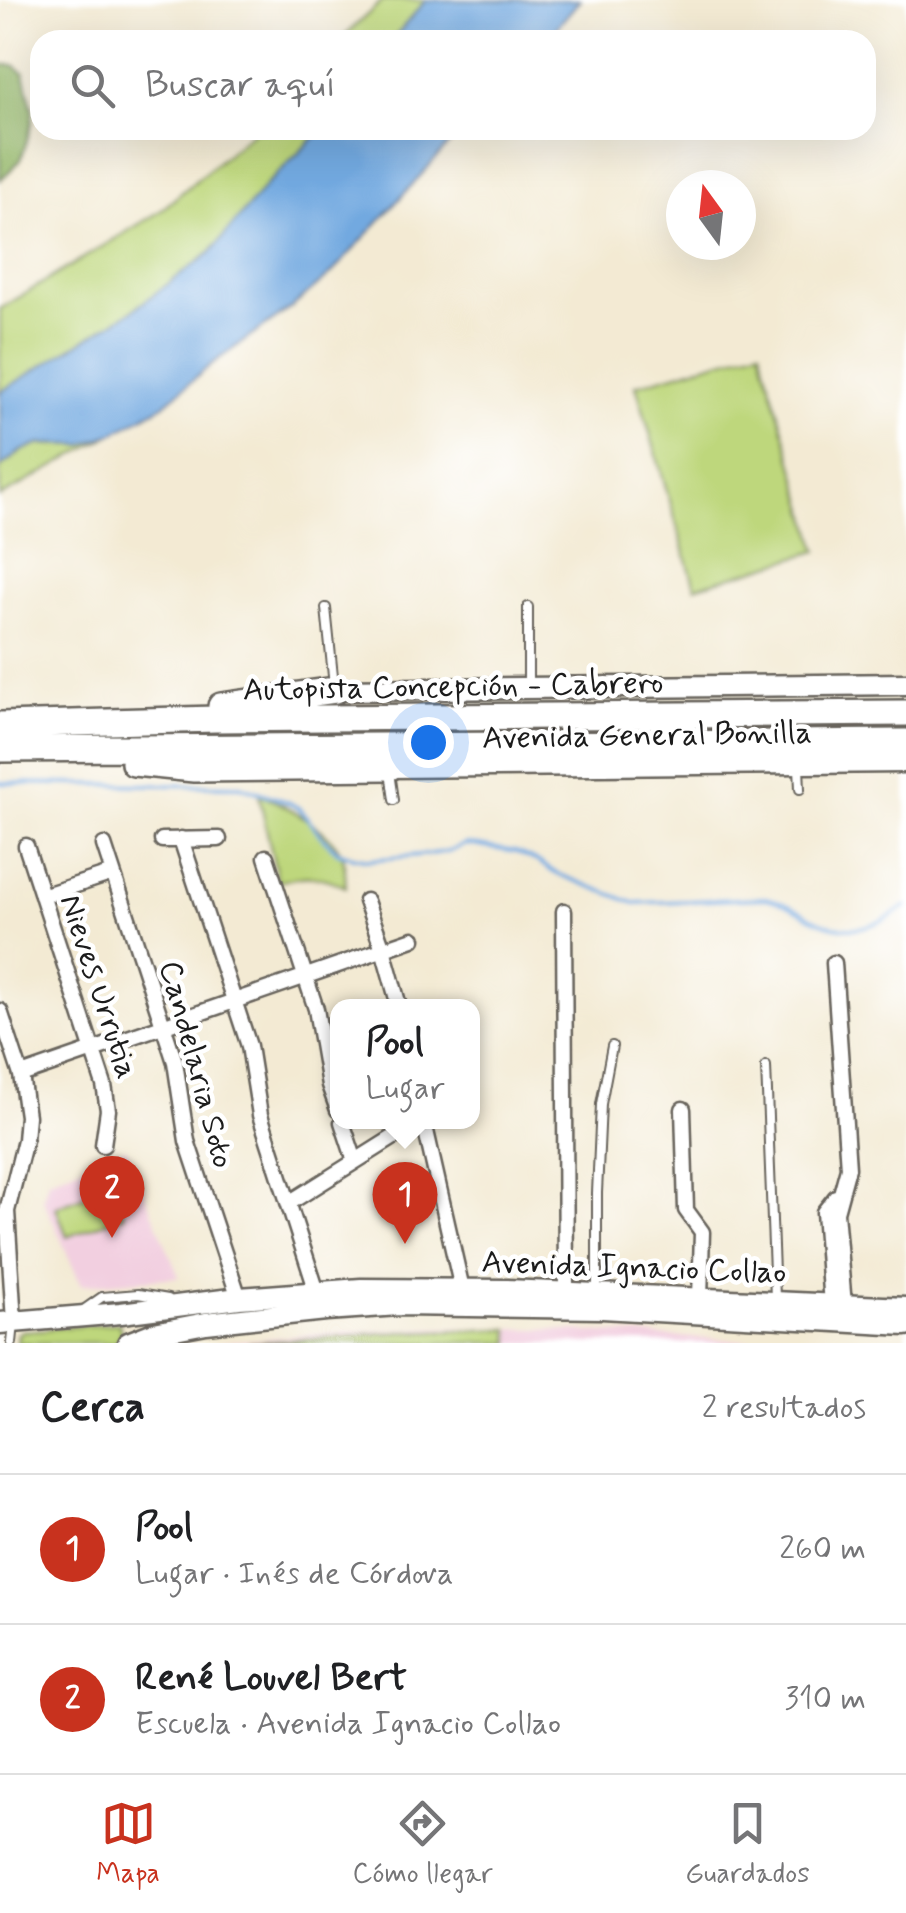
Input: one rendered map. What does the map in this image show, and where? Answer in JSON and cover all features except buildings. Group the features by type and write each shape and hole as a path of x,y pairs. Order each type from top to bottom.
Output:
{"highway":[{"path":"122,722 335,690"},
{"name":"Autopista Concepción - Cabrero","path":"0,724 906,713"},
{"name":"Autopista Concepción - Cabrero","path":"10,749 906,742"},
{"path":"10,749 194,769 390,767"}],"main road":[{"name":"Avenida General Bonilla","path":"335,690 906,684"},
{"name":"Avenida General Bonilla","path":"390,767 906,762"},
{"name":"Avenida Ignacio Collao","path":"240,1308 317,1292 462,1289 906,1308"},
{"name":"Avenida Ignacio Collao","path":"9,1329 66,1318 197,1303 240,1308 464,1304 906,1325"},
{"path":"128,1343 159,1338 240,1308"}],"street":[{"path":"162,840 219,839"},
{"path":"181,840 236,1002 251,1052 256,1102 317,1292"},
{"name":"Candelaria Soto","path":"104,844 164,1026 179,1079 188,1141 240,1308"},
{"name":"Nieves Urrutia","path":"26,846 108,1102 103,1145"},
{"path":"266,857 320,1023 330,1087"},
{"path":"42,896 113,872"},
{"path":"366,901 396,999"},
{"path":"564,911 566,1292"},
{"path":"21,1076 413,939"},
{"path":"834,963 848,1168 836,1212 838,1305"},
{"path":"0,1011 21,1076 26,1132 7,1212 9,1329"},
{"path":"683,1109 686,1210 702,1232 700,1298"},
{"path":"344,1129 355,1161"},
{"path":"289,1203 409,1129"},
{"path":"423,1129 462,1289"}],"lane":[{"path":"528,607 528,688"},
{"path":"326,608 335,690"},
{"path":"798,763 800,790"},
{"path":"390,767 394,800"},
{"path":"597,1294 602,1104 612,1046"},
{"path":"766,1066 775,1302"}],"shaded area":[{"path":"126,1148 179,1277 81,1285 43,1199 48,1180"},
{"path":"438,1328 535,1329 783,1343 215,1343"}],"green space":[{"path":"383,0 426,0 400,30 351,30"},
{"path":"0,65 14,65 24,73 30,98 30,130 21,160 0,180"},
{"path":"243,140 312,140 267,184 210,253 133,310 0,392 0,309 159,212"},
{"path":"760,349 818,551 695,587 636,385"},
{"path":"112,434 0,497 0,468 21,451 41,444 83,445"},
{"path":"906,724 906,734 0,737 144,731"},
{"path":"259,795 294,811 328,836 342,855 346,887 312,877 278,882"},
{"path":"112,1185 124,1215 67,1237 56,1207"},
{"path":"119,1323 121,1334 114,1343 17,1343 22,1331"},
{"path":"509,1329 510,1343 248,1343 402,1332"}],"water":[{"path":"426,0 580,0 554,30 400,30"},
{"path":"312,140 453,140 331,274 164,405 112,434 83,445 41,444 21,451 0,468 0,392 133,310 210,253 267,184"}],"waterway":[{"path":"0,783 240,786 300,809 338,852 353,857 369,860 430,854 466,844 516,852 555,873 634,903 766,898 823,923 848,928 883,921 906,906"}],"place":[{"name":"René Louvel Bert","path":"112,1238"},
{"name":"Pool","path":"405,1244"}]}
